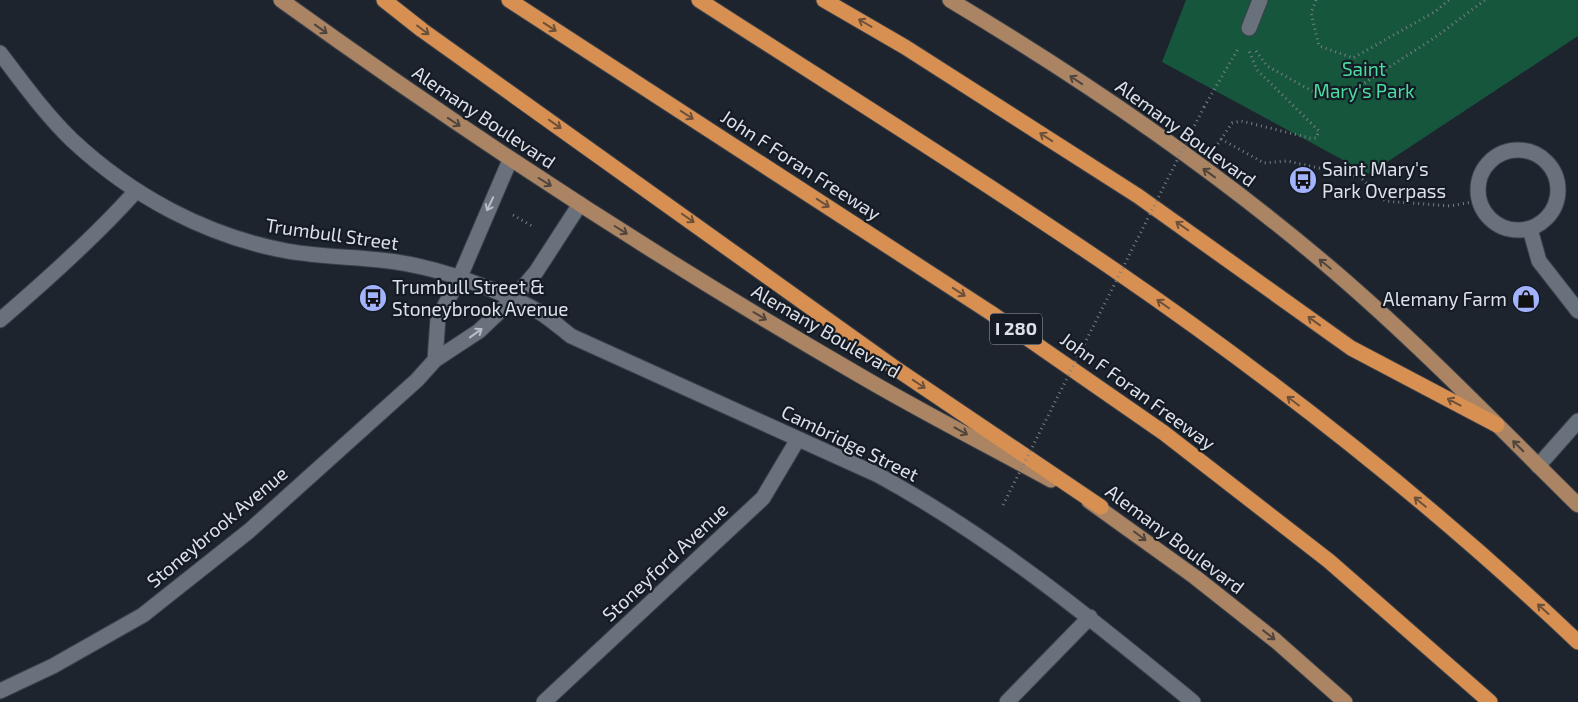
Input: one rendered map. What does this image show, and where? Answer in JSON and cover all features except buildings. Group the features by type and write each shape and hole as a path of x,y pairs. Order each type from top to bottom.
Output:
{"highway":[{"path":"384,0 422,30 898,370 1101,507"},
{"name":"John F Foran Freeway","path":"510,0 958,291 1164,432 1329,561 1490,702"},
{"path":"699,0 1111,268 1224,347 1396,482 1488,560 1578,642"},
{"path":"824,0 905,47 1138,196 1351,348 1497,425"}],"main road":[{"name":"Alemany Boulevard","path":"281,0 403,88 510,160 706,284 860,376 1101,507 1276,641 1345,702"},
{"name":"Alemany Boulevard","path":"950,0 1069,76 1201,168 1248,202 1334,271 1414,343 1578,505"}],"street":[{"path":"1249,38 1260,0"},
{"name":"Trumbull Street","path":"0,53 38,102 72,140 136,191 188,220 238,239 287,251 422,267 513,299"},
{"path":"1506,150 1527,150 1546,160 1557,178 1558,200 1548,218 1530,229 1509,230 1490,220 1478,201 1477,180 1488,161 1506,150"},
{"path":"435,360 438,318 459,279 510,160"},
{"path":"0,320 64,265 101,230 136,191"},
{"name":"Stoneybrook Avenue","path":"0,691 53,666 143,615 249,531 435,360 479,331 513,299 536,272 580,204"},
{"path":"1530,229 1539,262 1578,311"},
{"name":"Cambridge Street","path":"513,299 543,314 571,336 878,475 912,493 1041,581 1090,617 1193,702"},
{"path":"1538,466 1578,421"},
{"name":"Stoneyford Avenue","path":"544,702 763,498 798,439"},
{"path":"1007,702 1090,617"}],"path":[{"path":"1316,0 1311,13 1319,46 1353,58 1436,11 1449,0"},
{"path":"1249,38 1267,66 1312,90 1335,94 1354,90 1437,36 1485,0"},
{"path":"1201,168 1232,123 1241,121 1310,138 1316,138 1319,131 1256,70 1250,58 1249,38"},
{"path":"1003,506 1204,107 1241,44"},
{"path":"1221,139 1264,163 1287,162 1360,177 1385,201 1450,206 1478,201"},
{"path":"510,213 532,226"}],"green space":[{"name":"Saint Mary's Park","path":"1186,0 1578,0 1578,36 1369,174 1162,62"}],"place":[{"name":"Saint Mary's Park Overpass","path":"1303,180"},
{"name":"Trumbull Street & Stoneybrook Avenue","path":"373,298"},
{"name":"Alemany Farm","path":"1526,299"}]}
